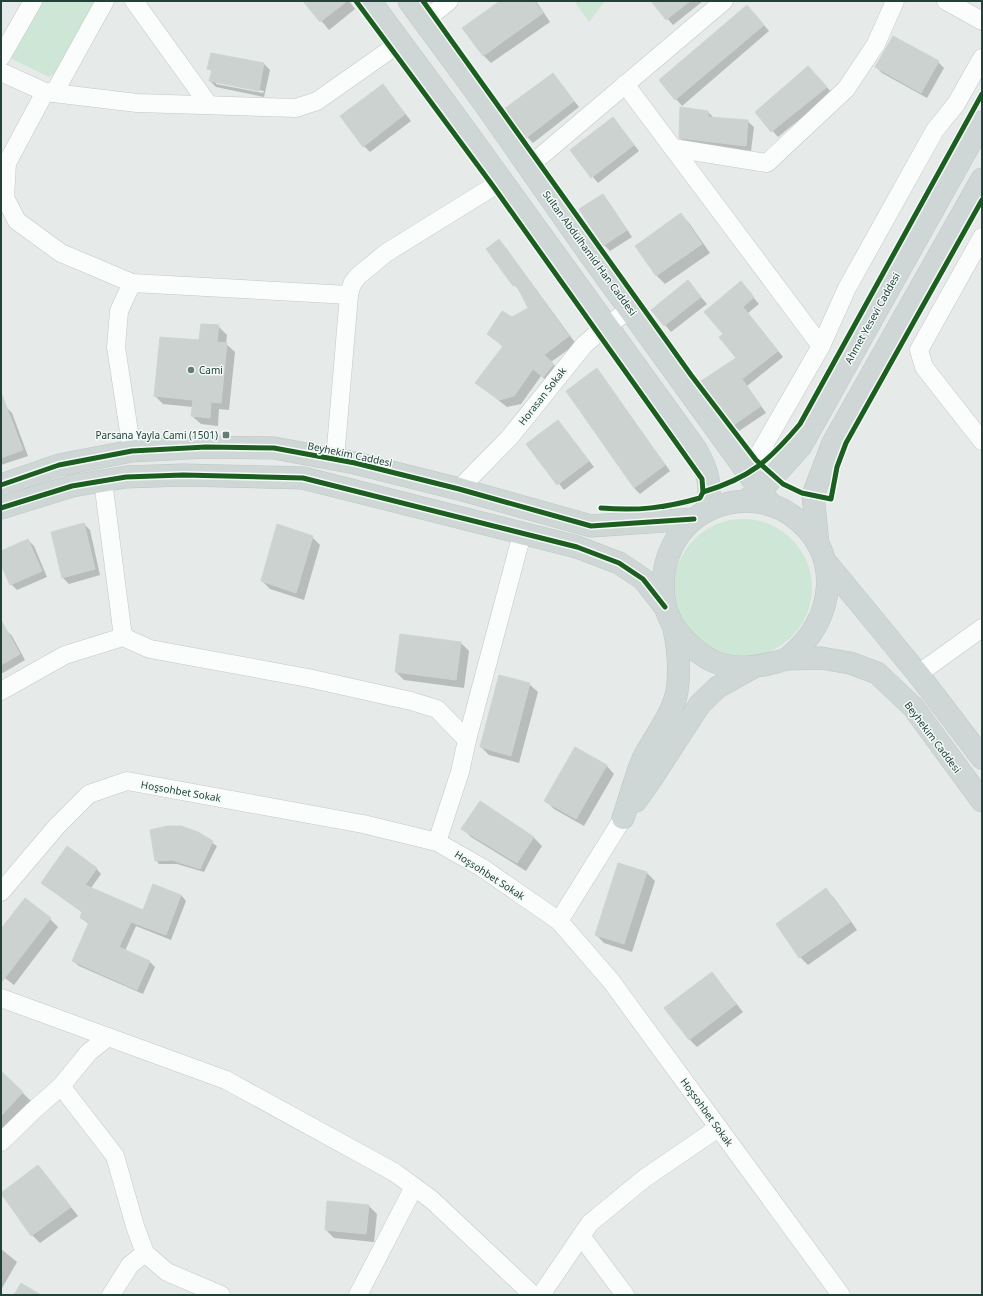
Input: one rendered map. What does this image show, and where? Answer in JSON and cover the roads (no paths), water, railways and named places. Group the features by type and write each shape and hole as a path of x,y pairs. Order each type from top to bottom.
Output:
{"main road":[{"path":"370,1 607,325 702,458 709,477 709,495 700,515"},
{"name":"Sultan Abdülhamid Han Caddesi","path":"409,1 480,97 528,167 716,428 756,492"},
{"name":"Ahmet Yesevi Caddesi","path":"756,492 801,446 982,122"},
{"path":"788,659 814,632 824,610 828,585 813,495 833,443 982,179"},
{"path":"692,444 706,445 712,441 716,428"},
{"name":"Beyhekim Caddesi","path":"1,485 59,465 132,451 206,447 274,448 335,459 458,488 591,526 700,515"},
{"path":"1,508 72,486 126,477 183,475 303,478 577,547 619,563 642,579 665,607"},
{"path":"752,668 727,666 704,658 687,644 674,628 665,607 662,583 666,559 677,537 700,515 756,492 798,520 809,531 822,552 982,758"},
{"path":"623,818 643,760 666,718 677,692 678,663 674,628"},
{"name":"Beyhekim Caddesi","path":"752,668 788,659 821,658 850,663 877,673 913,707 982,802"},
{"path":"623,818 652,778 700,704 718,687 752,668"}],"street":[{"path":"1,57 32,1"},
{"path":"105,1 7,164 5,198 17,221 61,252 132,283 349,295"},
{"path":"134,1 209,105"},
{"path":"424,21 449,1"},
{"path":"528,167 724,1"},
{"path":"673,148 767,163 846,89 876,44 895,1"},
{"path":"946,1 982,21"},
{"path":"1,72 50,93 137,103 296,108 317,101 401,42"},
{"path":"756,492 854,274 935,130 956,104 982,58"},
{"path":"625,84 821,346"},
{"path":"335,459 349,295 352,284 358,276 386,253 502,181"},
{"path":"982,237 919,350 924,367 982,441"},
{"path":"132,283 120,311 116,347 132,451"},
{"name":"Horasan Sokak","path":"458,488 509,438 584,345 607,325 630,310"},
{"path":"103,481 123,637"},
{"path":"437,842 460,772 522,534"},
{"path":"918,674 982,628"},
{"path":"1,691 65,655 123,637 150,649 308,678 411,701 437,709 468,740"},
{"name":"Hoşsohbet Sokak","path":"1,892 57,826 89,794 127,781 363,824 437,842 481,867 559,921 611,981 841,1295"},
{"path":"559,921 623,818"},
{"path":"1,998 226,1080 394,1172 432,1200 533,1295"},
{"path":"1,1142 32,1111 61,1086 89,1052 108,1037"},
{"path":"61,1086 115,1156 134,1226 145,1253 167,1272 221,1295"},
{"path":"541,1295 590,1223 645,1178 718,1128"},
{"path":"358,1295 414,1187"},
{"path":"581,1236 626,1295"},
{"path":"111,1295 130,1265 145,1253"}],"place":[{"name":"Cami","path":"191,370"},
{"name":"Parsana Yayla Cami (1501)","path":"226,435"}]}
